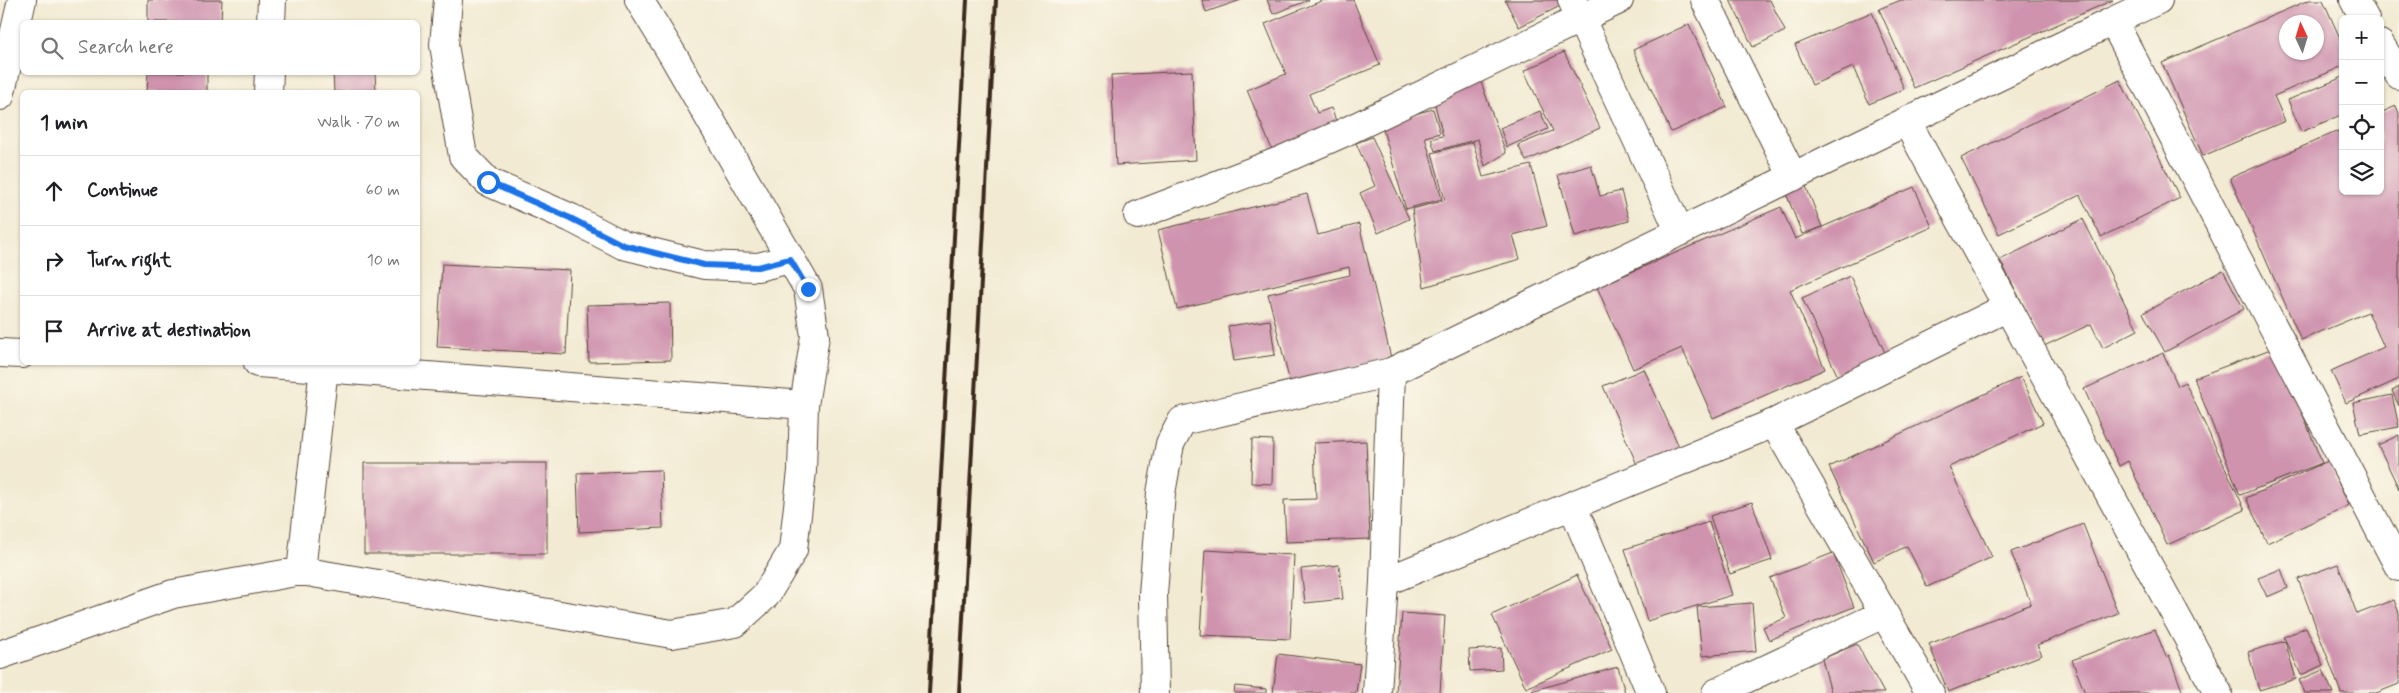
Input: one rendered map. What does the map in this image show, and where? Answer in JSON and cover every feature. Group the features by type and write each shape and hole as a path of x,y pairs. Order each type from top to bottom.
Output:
{"street":[{"path":"0,96 22,0"},
{"path":"271,20 272,0"},
{"path":"448,0 444,45 464,156 488,182 570,218 623,245 704,265 758,267 790,259"},
{"path":"0,655 173,594 301,571 672,634 735,623 766,595 793,550 802,471 804,405 814,336 808,289 674,57 638,0"},
{"path":"1138,215 1282,160 1345,132 1576,9 1620,0"},
{"path":"1705,0 1793,177"},
{"path":"1155,693 1153,594 1161,493 1170,444 1182,421 1391,372 2158,0"},
{"path":"2354,0 2363,15"},
{"path":"1576,9 1680,232"},
{"path":"2113,21 2399,567"},
{"path":"2384,51 2399,76"},
{"path":"268,90 269,75"},
{"path":"1907,122 2218,693"},
{"path":"1384,582 1572,507 1774,423 2008,307"},
{"path":"0,354 20,354"},
{"path":"284,365 804,405"},
{"path":"301,571 324,368"},
{"path":"1377,693 1384,582 1391,372"},
{"path":"1774,423 1930,693"},
{"path":"1572,507 1651,693"},
{"path":"1716,693 1883,614"}],"building":[{"path":"148,0 222,0 221,20 148,20"},
{"path":"1202,0 1241,0 1206,12"},
{"path":"1267,0 1309,0 1273,14"},
{"path":"1324,0 1353,0 1380,65 1309,94 1317,113 1331,108 1338,126 1273,152 1247,90 1286,74 1265,24"},
{"path":"1505,0 1559,0 1562,5 1519,27"},
{"path":"1730,0 1770,0 1785,31 1753,47"},
{"path":"1901,0 2113,0 1914,88 1879,9"},
{"path":"2309,0 2323,0 2339,36 2339,68 2274,96 2285,121 2203,156 2162,63"},
{"path":"1872,12 1904,89 1869,104 1853,67 1812,85 1795,45"},
{"path":"1689,24 1727,107 1671,132 1633,50"},
{"path":"1564,52 1600,128 1526,161 1518,145 1553,131 1524,71"},
{"path":"1192,71 1196,160 1116,165 1111,75"},
{"path":"148,75 207,75 207,90 147,90"},
{"path":"333,75 375,75 376,90 334,90"},
{"path":"1480,79 1506,153 1485,166 1478,139 1435,151 1431,139 1443,136 1434,101"},
{"path":"2339,79 2339,116 2301,132 2288,100"},
{"path":"2120,80 2180,198 2101,237 2080,195 1999,234 1961,158"},
{"path":"2396,106 2399,113 2399,379 2346,403 2331,371 2384,347 2368,312 2301,340 2230,178 2339,131 2339,195 2384,195 2384,111"},
{"path":"1433,109 1440,133 1425,137 1442,199 1406,209 1381,123"},
{"path":"1540,111 1548,129 1507,147 1500,128"},
{"path":"1372,137 1409,219 1378,233 1360,193 1375,186 1356,143"},
{"path":"1473,142 1483,177 1531,165 1547,226 1513,235 1520,259 1424,287 1412,209 1445,200 1432,153"},
{"path":"1591,165 1600,196 1621,191 1629,221 1575,236 1558,175"},
{"path":"1804,181 1822,227 1802,234 1784,188"},
{"path":"1914,187 1932,227 1790,290 1825,369 1713,418 1682,348 1633,369 1597,287 1781,207 1795,239"},
{"path":"1307,194 1318,235 1359,224 1391,358 1290,383 1268,294 1350,275 1349,267 1177,309 1158,230"},
{"path":"2083,219 2138,330 2103,348 2091,324 2044,346 2000,260"},
{"path":"442,264 570,270 566,354 437,347"},
{"path":"2223,270 2244,309 2165,352 2143,313"},
{"path":"1850,276 1887,357 1839,379 1802,298"},
{"path":"670,303 671,360 589,362 587,305"},
{"path":"1270,320 1275,355 1234,361 1228,326"},
{"path":"2276,347 2322,463 2240,495 2194,378"},
{"path":"2163,353 2178,386 2185,382 2245,510 2167,545 2128,461 2119,466 2084,389"},
{"path":"1644,369 1680,449 1638,467 1603,386"},
{"path":"2021,377 2043,423 1949,467 1992,557 1927,587 1907,546 1874,562 1829,467"},
{"path":"2399,387 2399,406 2392,391"},
{"path":"2392,395 2399,427 2360,434 2353,403"},
{"path":"2399,435 2399,489 2378,445"},
{"path":"1252,439 1273,440 1272,484 1251,483"},
{"path":"1366,441 1370,539 1286,542 1284,500 1316,499 1314,443"},
{"path":"2328,461 2349,505 2267,543 2246,498"},
{"path":"364,463 547,463 547,554 364,554"},
{"path":"661,470 663,528 579,532 577,473"},
{"path":"1752,502 1772,560 1730,574 1710,516"},
{"path":"1709,522 1732,595 1647,621 1625,549"},
{"path":"2083,524 2118,613 2037,645 2042,655 1948,692 1929,644 2031,604 2011,552"},
{"path":"1205,550 1294,555 1290,639 1200,635"},
{"path":"1833,553 1854,607 1769,640 1763,627 1786,618 1770,578"},
{"path":"2338,564 2357,614 2394,600 2399,613 2399,684 2376,693 2341,693 2298,579"},
{"path":"1339,565 1343,599 1305,603 1301,569"},
{"path":"2281,569 2288,588 2267,597 2258,578"},
{"path":"1577,575 1612,649 1526,688 1492,615"},
{"path":"1752,603 1756,651 1702,656 1697,607"},
{"path":"1402,613 1445,616 1440,693 1396,693"},
{"path":"2306,627 2323,665 2301,675 2284,637"},
{"path":"2155,629 2166,657 2169,655 2183,693 2085,693 2072,660"},
{"path":"2285,641 2296,679 2259,690 2248,652"},
{"path":"1857,644 1884,693 1831,693 1822,659"},
{"path":"1501,648 1502,669 1470,671 1469,650"},
{"path":"1278,654 1360,664 1356,693 1273,693"},
{"path":"1618,667 1625,693 1532,693 1531,691"},
{"path":"2323,670 2333,693 2305,693 2299,680"},
{"path":"1235,686 1266,689 1266,693 1234,693"}],"railway":[{"path":"929,693 967,0"},
{"path":"959,693 996,0"}],"route":[{"path":"488,182 570,218 623,245 704,265 758,267 790,259 808,289"}]}
